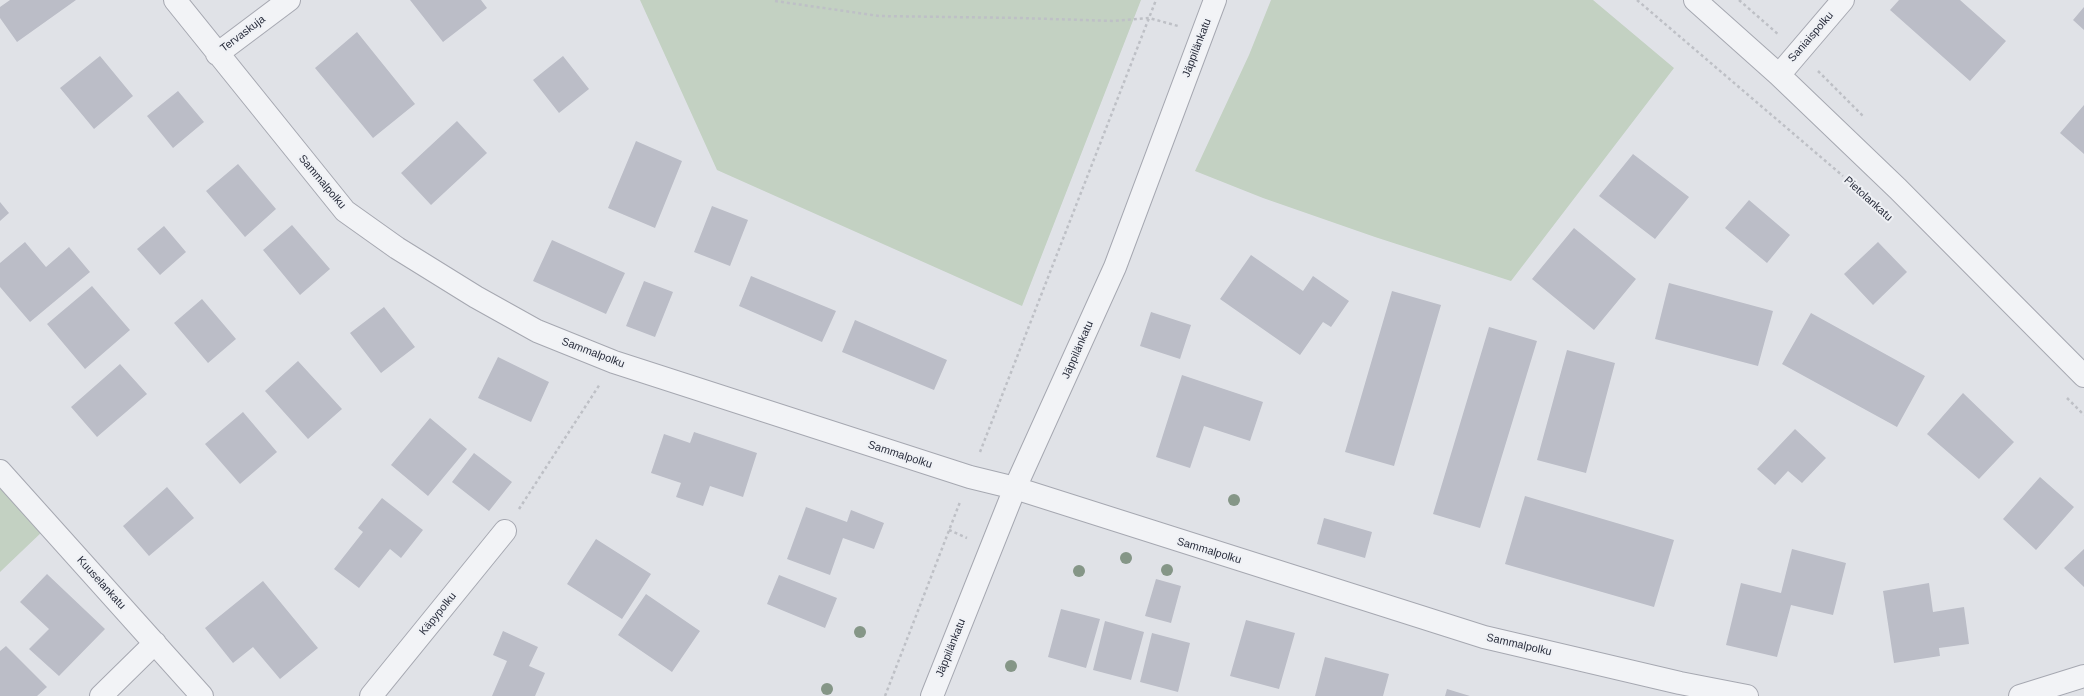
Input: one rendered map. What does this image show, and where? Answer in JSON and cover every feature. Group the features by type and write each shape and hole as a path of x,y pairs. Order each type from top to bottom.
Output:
{"street":[{"name":"Sammalpolku","path":"175,0 345,211 397,248 483,301 537,332 614,362 970,477 1016,488 1036,496 1484,637 1680,683 1747,696"},
{"name":"Tervaskuja","path":"217,54 289,0"},
{"name":"Jäppilänkatu","path":"932,696 1016,488 1115,267 1215,0"},
{"path":"1695,0 1779,75 1898,190 2084,376"},
{"name":"Saniaispolku","path":"1779,75 1843,0"},
{"name":"Kuuselankatu","path":"0,471 202,696"},
{"name":"Käpypolku","path":"371,696 505,531"},
{"path":"101,696 154,643"},
{"path":"2020,696 2084,676"}],"path":[{"path":"885,696 1156,0"},
{"name":"Pietolankatu","path":"1637,0 1846,179"},
{"path":"774,1 879,16 1114,21 1149,18 1203,33"},
{"path":"505,531 614,362"},
{"path":"2064,396 2084,415"}],"green space":[{"path":"640,0 1141,0 1022,306 717,170"},
{"path":"1271,0 1593,0 1674,68 1511,281 1375,237 1263,198 1195,171 1249,55"},
{"path":"0,487 44,530 0,572"}],"building":[{"path":"10,0 76,0 17,42 0,18 0,7"},
{"path":"410,0 481,0 487,8 443,42"},
{"path":"1899,0 1960,0 2006,41 1970,81 1890,10"},
{"path":"2084,7 2084,30 2073,20"},
{"path":"357,32 415,104 373,138 315,68"},
{"path":"100,56 133,96 94,129 60,88"},
{"path":"563,56 589,89 559,113 533,80"},
{"path":"178,91 204,122 173,148 147,116"},
{"path":"2084,105 2084,154 2060,133"},
{"path":"457,121 487,153 431,205 401,173"},
{"path":"636,141 682,161 655,228 608,208"},
{"path":"1633,154 1689,197 1655,239 1599,196"},
{"path":"238,164 276,209 245,237 206,191"},
{"path":"1749,200 1790,235 1767,263 1725,228"},
{"path":"0,202 9,213 0,221"},
{"path":"712,206 748,220 730,266 694,252"},
{"path":"292,225 330,269 300,295 263,250"},
{"path":"164,226 186,252 160,275 137,249"},
{"path":"1574,228 1636,279 1594,330 1532,279"},
{"path":"552,240 625,273 606,314 533,281"},
{"path":"25,242 46,267 69,247 90,272 30,322 0,287 0,263"},
{"path":"1878,242 1907,272 1873,305 1844,274"},
{"path":"1251,255 1303,291 1313,276 1349,301 1331,327 1323,322 1300,355 1220,299"},
{"path":"751,276 836,311 822,342 739,306"},
{"path":"644,281 673,292 655,337 626,326"},
{"path":"1669,283 1773,311 1758,366 1655,339"},
{"path":"92,286 130,330 85,369 47,324"},
{"path":"1392,291 1441,305 1394,466 1345,452"},
{"path":"202,299 236,339 208,363 174,323"},
{"path":"384,307 415,347 381,373 350,333"},
{"path":"1151,312 1191,325 1180,359 1140,346"},
{"path":"1811,313 1925,376 1897,427 1782,364"},
{"path":"855,320 947,360 934,390 842,352"},
{"path":"1489,327 1537,341 1480,528 1433,514"},
{"path":"1567,350 1615,363 1586,473 1537,460"},
{"path":"498,357 549,382 531,422 478,398"},
{"path":"298,361 342,409 308,439 265,391"},
{"path":"120,364 147,394 97,437 71,407"},
{"path":"1182,375 1263,402 1250,441 1204,426 1190,468 1156,457"},
{"path":"1963,393 2014,442 1979,479 1927,434"},
{"path":"243,412 277,452 240,484 205,444"},
{"path":"430,418 467,449 428,496 391,465"},
{"path":"1795,429 1826,458 1802,483 1788,471 1775,485 1757,469"},
{"path":"694,432 757,453 743,497 710,486 703,506 676,497 681,483 651,473 664,434 690,443"},
{"path":"474,453 512,482 489,511 452,482"},
{"path":"2040,477 2074,507 2036,550 2003,519"},
{"path":"167,487 194,518 149,556 123,526"},
{"path":"1525,496 1674,540 1654,607 1505,564"},
{"path":"382,498 423,530 401,558 390,549 359,588 334,569 363,532 358,528"},
{"path":"806,507 847,522 851,510 884,523 874,549 843,538 830,575 787,559"},
{"path":"1324,518 1372,532 1365,558 1317,544"},
{"path":"596,539 651,574 622,619 567,584"},
{"path":"1792,549 1846,563 1833,615 1791,605 1777,657 1726,645 1741,583 1781,593"},
{"path":"2084,549 2084,587 2064,568"},
{"path":"47,574 105,629 59,676 29,649 49,629 20,602"},
{"path":"779,575 837,598 825,628 767,604"},
{"path":"1156,579 1181,586 1171,623 1145,616"},
{"path":"263,581 318,648 280,679 253,647 233,663 205,628"},
{"path":"1929,583 1933,612 1964,607 1969,644 1939,648 1940,656 1894,663 1883,591"},
{"path":"646,594 700,631 672,672 618,635"},
{"path":"1061,609 1100,619 1086,668 1048,657"},
{"path":"1246,620 1295,633 1279,689 1230,676"},
{"path":"1105,621 1144,632 1131,680 1093,670"},
{"path":"503,631 538,647 529,666 545,673 535,696 492,696 507,661 493,655"},
{"path":"1152,633 1190,643 1178,692 1140,682"},
{"path":"6,646 47,687 37,696 0,696 0,651"},
{"path":"1325,657 1389,674 1383,696 1315,696"},
{"path":"1447,689 1470,696 1445,696"}]}
